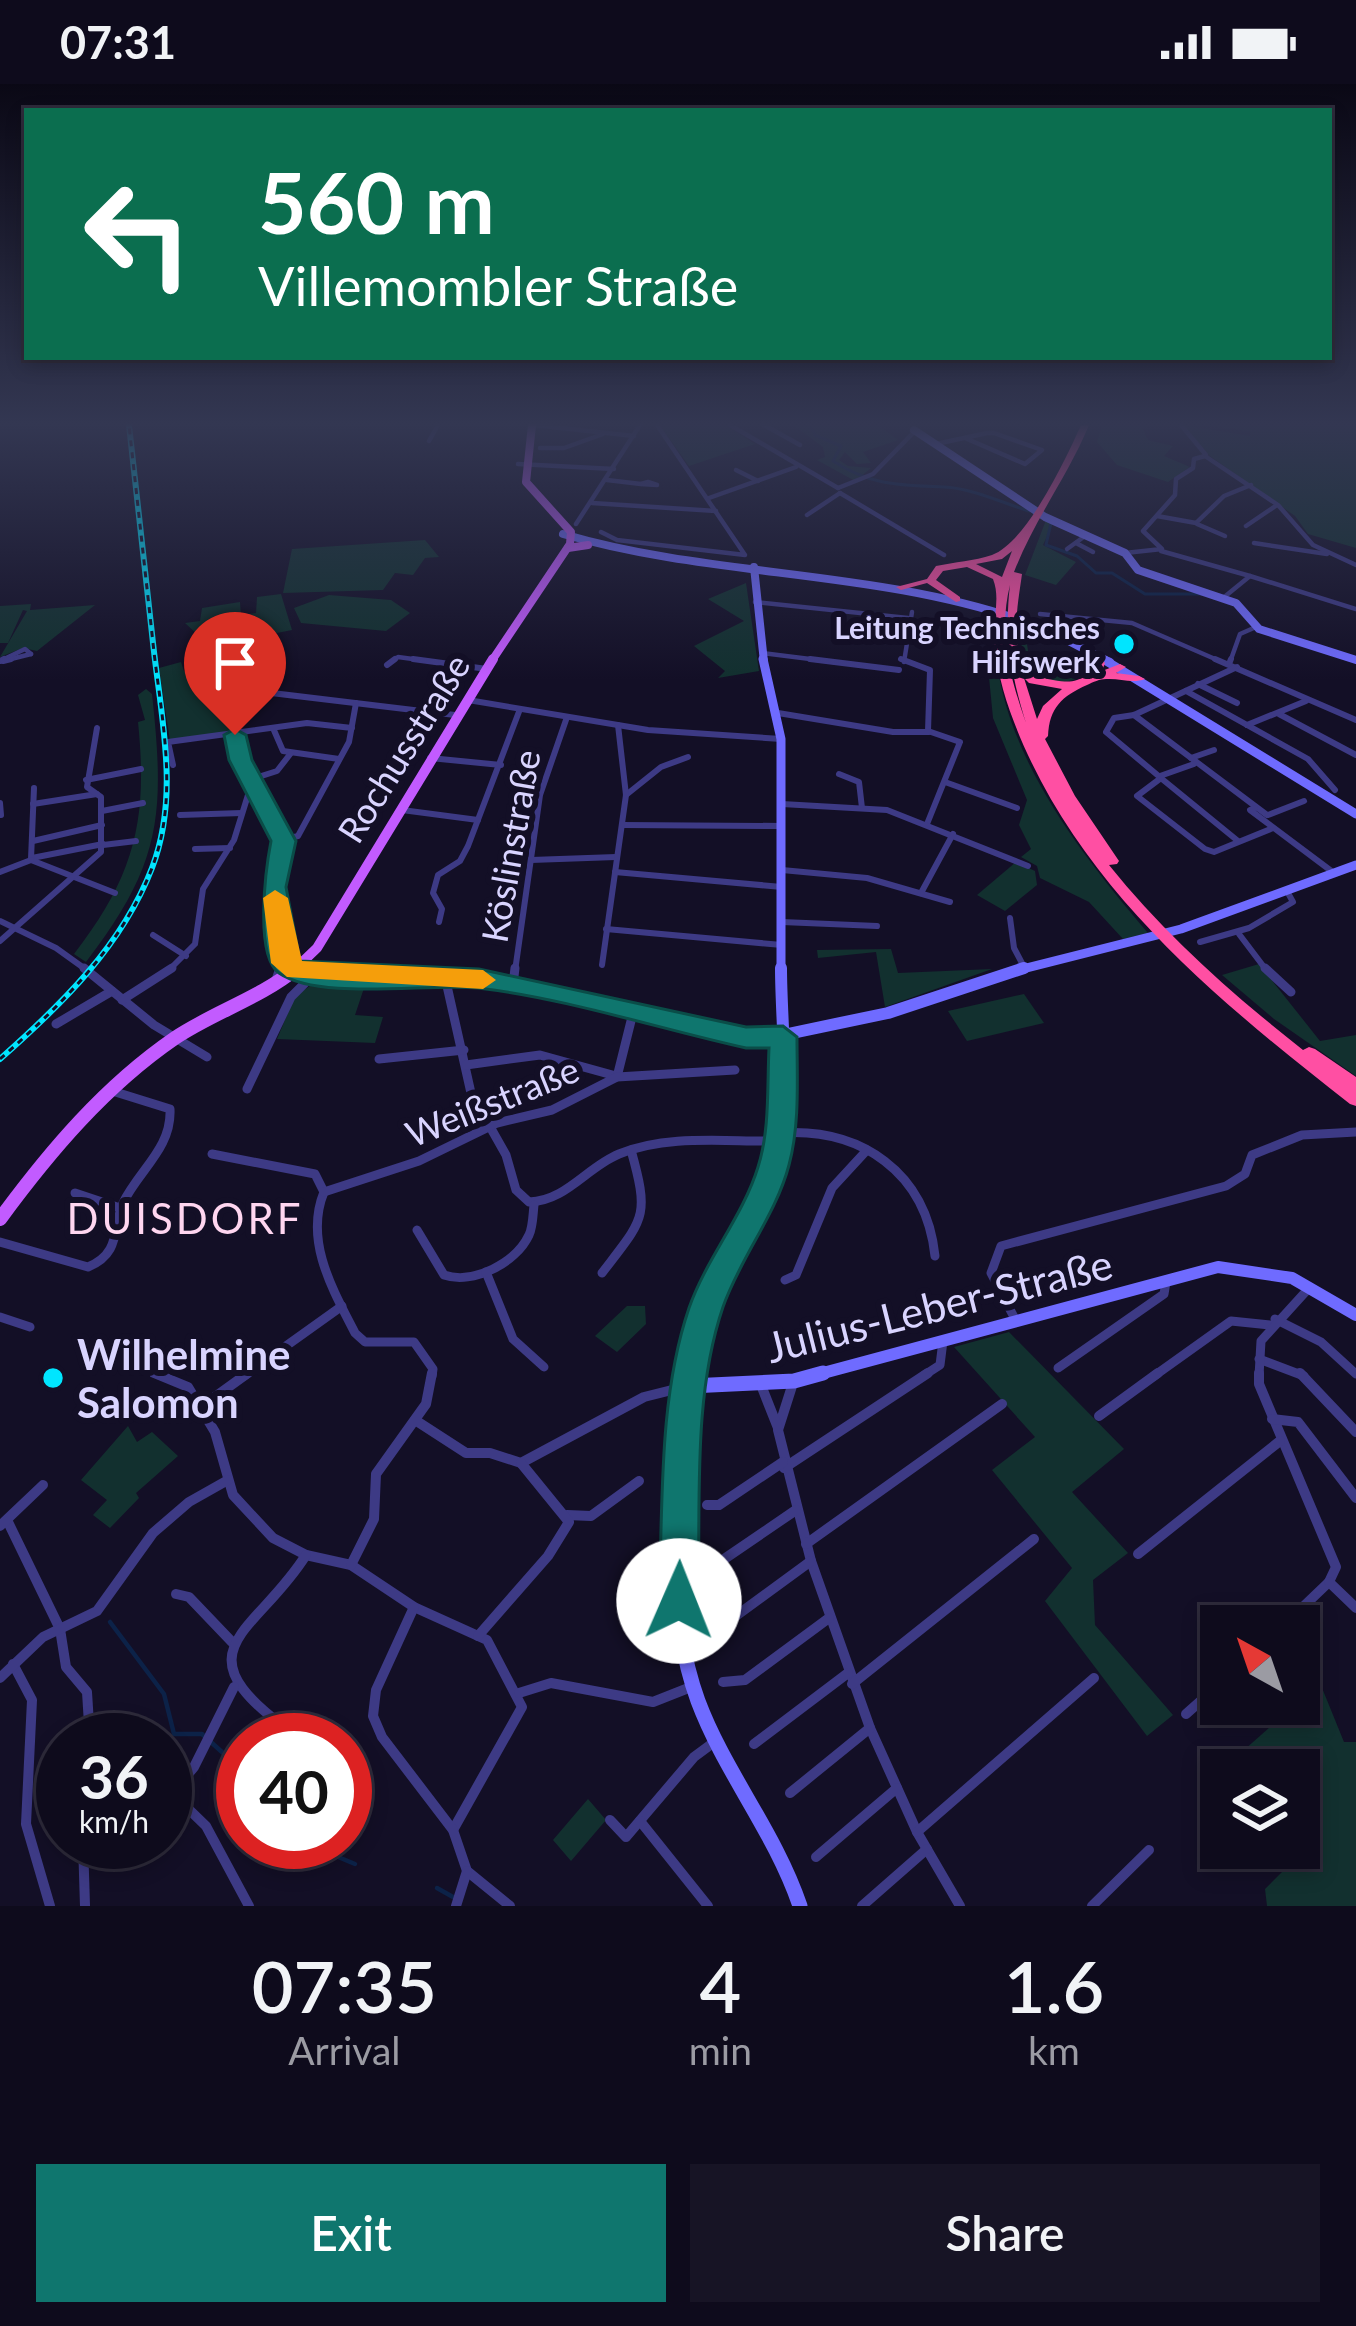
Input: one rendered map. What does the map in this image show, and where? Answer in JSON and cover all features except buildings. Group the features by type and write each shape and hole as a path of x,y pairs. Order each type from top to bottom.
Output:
{"highway":[{"path":"1044,510 1016,583 1014,655 1019,690 1080,815 1154,922"},
{"path":"956,599 918,588 951,562 1003,555 1041,515"},
{"path":"1024,536 1003,592 1005,676 1032,751 1068,816 1173,942 1352,1092"},
{"path":"951,562 989,571 1003,592"},
{"path":"1088,650 1099,663 1098,675"},
{"path":"1014,655 1026,677 1048,686 1067,686 1098,675 1139,679"},
{"path":"1045,750 1045,708 1058,696 1118,666"}],"main road":[{"path":"543,510 568,539 589,542"},
{"name":"Rochusstraße","path":"290,967 317,948 428,758 568,539"},
{"path":"3,1214 108,1089 171,1041 276,982 290,967"}],"street":[{"path":"587,510 568,539 918,588 1080,640 1356,814"},
{"path":"701,510 716,511 750,565 762,653 778,713 783,1037 780,1137 772,1172 706,1307 694,1358 695,1389 687,1411 679,1601 694,1686 718,1739 779,1846 800,1906"},
{"path":"807,515 814,510"},
{"path":"869,510 951,562"},
{"path":"1034,510 1124,553 1143,572 1244,608 1256,627 1356,660"},
{"path":"1160,550 1162,545 1143,533 1161,510"},
{"path":"1196,523 1209,510"},
{"path":"1246,526 1270,510"},
{"path":"1282,510 1307,539 1356,565"},
{"path":"1156,516 1196,523 1225,536"},
{"path":"601,532 617,541 750,565"},
{"path":"1067,549 1085,536"},
{"path":"1076,543 1093,552"},
{"path":"1254,543 1329,554"},
{"path":"1124,553 1160,550 1356,609"},
{"path":"1223,598 1250,576"},
{"path":"956,599 979,606"},
{"path":"755,602 910,615 900,666"},
{"path":"1040,614 1124,620 1356,720"},
{"path":"1026,619 1118,666"},
{"path":"1229,630 1240,634 1256,627"},
{"path":"1233,665 1240,634"},
{"path":"198,638 216,656 230,688 235,735 284,841 274,887 290,967 313,975 445,977 513,986 754,1039 783,1037 888,1013 1024,968 1197,925 1356,865"},
{"path":"216,656 277,641"},
{"path":"762,653 871,670 881,678 900,666 930,670 929,732"},
{"path":"387,665 398,657 487,669"},
{"path":"1233,665 1133,715 1110,720 1106,733 1239,842"},
{"path":"1198,683 1237,704"},
{"path":"230,688 455,715"},
{"path":"1185,690 1308,759 1335,790"},
{"path":"465,699 618,725 782,740"},
{"path":"1246,725 1306,701"},
{"path":"284,841 298,836 339,759 356,703"},
{"path":"439,922 442,909 433,893 436,880 460,861 520,709"},
{"path":"778,713 929,732 960,742 927,824"},
{"path":"1133,715 1191,763 1256,807 1250,810 1264,816 1335,874"},
{"path":"1280,715 1356,755"},
{"name":"Köslinstraße","path":"513,986 545,775 567,717"},
{"path":"173,765 168,742 307,723 352,728"},
{"path":"602,965 626,795 618,725"},
{"path":"273,728 280,748 290,753 339,759"},
{"path":"0,941 74,878 103,845 98,794 86,780 86,763 98,747 95,731"},
{"path":"1214,750 1160,777 1137,796 1209,851 1273,827"},
{"path":"252,779 273,773 290,753"},
{"path":"428,758 501,765"},
{"path":"626,795 661,767 688,758"},
{"path":"86,780 142,770"},
{"path":"839,774 859,782 862,808"},
{"path":"945,782 1018,808"},
{"path":"31,859 34,788"},
{"path":"122,1000 186,956 200,931 203,889 230,848 248,795 257,789"},
{"path":"33,803 98,794"},
{"path":"1264,816 1304,801"},
{"path":"0,803 2,815"},
{"path":"101,811 143,803"},
{"path":"782,804 862,808 927,824 1028,866"},
{"path":"398,810 478,820"},
{"path":"180,815 242,813"},
{"path":"33,841 102,825"},
{"path":"622,825 782,826"},
{"path":"921,892 953,834"},
{"path":"0,872 31,859 136,841"},
{"path":"195,849 230,848"},
{"path":"530,860 616,856"},
{"path":"31,859 115,892"},
{"path":"782,870 867,878 950,902"},
{"path":"615,872 782,887"},
{"path":"1200,942 1239,934 1289,906 1294,899 1283,895"},
{"path":"1010,918 1014,948 1024,968"},
{"path":"0,920 20,925 112,991 171,1041 207,1058"},
{"path":"782,922 877,926"},
{"path":"606,929 782,945"},
{"path":"1239,934 1276,983 1291,992"},
{"path":"153,935 186,956"},
{"path":"247,1090 291,997 313,975"},
{"path":"445,977 471,1093 510,1165 516,1190 534,1204"},
{"path":"56,1024 112,991"},
{"name":"Weißstraße","path":"324,1192 419,1160 489,1127 552,1110 617,1077 633,1012"},
{"path":"379,1059 464,1050"},
{"path":"466,1065 540,1055 617,1077 735,1070"},
{"path":"0,1242 96,1265 122,1228 120,1208 171,1131 173,1112 108,1089"},
{"path":"1016,1322 989,1272 992,1254 1000,1246 1226,1186 1245,1174 1252,1155 1268,1147 1333,1130 1356,1132"},
{"path":"534,1204 631,1150 836,1133 867,1150 909,1189 936,1242 935,1256"},
{"path":"602,1273 635,1230 646,1204 631,1150"},
{"path":"785,1280 796,1274 832,1188 867,1150"},
{"path":"212,1154 310,1171 324,1192 317,1226 342,1306 364,1342 405,1339 427,1354 432,1390 376,1474 374,1519 351,1565"},
{"path":"75,1193 120,1208"},
{"path":"417,1230 447,1277 467,1281 486,1272 529,1235 534,1204"},
{"name":"Julius-Leber-Straße","path":"695,1389 794,1381 1166,1280 1239,1265 1312,1285 1356,1315"},
{"path":"486,1272 507,1328 532,1361 544,1367"},
{"path":"1288,1275 1297,1298"},
{"name":"Julius-Leber-Straße","path":"1058,1368 1165,1294 1166,1280"},
{"path":"1312,1285 1273,1322 1259,1359 1259,1384 1332,1555 1332,1579 1356,1608"},
{"path":"201,1408 342,1306"},
{"path":"0,1317 30,1327"},
{"path":"1099,1416 1232,1321 1273,1322 1321,1342 1356,1374"},
{"path":"706,1505 719,1505 940,1365 943,1342"},
{"path":"82,1344 179,1381 201,1408 222,1450 233,1495 272,1538 306,1555 351,1565 414,1607 494,1648 519,1693 516,1726 453,1830"},
{"name":"Julius-Leber-Straße","path":"694,1358 710,1377 728,1384"},
{"path":"1259,1359 1302,1374 1356,1432"},
{"path":"778,1430 780,1412 794,1381"},
{"path":"767,1385 780,1412"},
{"path":"767,1385 783,1465 850,1678 917,1832 960,1906"},
{"path":"521,1463 591,1429 654,1389 695,1389"},
{"path":"806,1544 1002,1404"},
{"path":"1272,1419 1288,1417 1298,1422 1356,1498"},
{"path":"415,1420 466,1454 490,1453 521,1463 567,1515 591,1516 639,1481"},
{"path":"1138,1554 1280,1441"},
{"path":"0,1678 60,1629 97,1611 130,1557 171,1516 228,1480"},
{"path":"44,1485 4,1524 60,1629 66,1666 87,1692 88,1713"},
{"path":"712,1568 796,1510"},
{"path":"478,1636 561,1540 567,1515"},
{"path":"754,1744 1034,1539"},
{"path":"267,1713 234,1687 226,1671 232,1642 297,1573 306,1555"},
{"path":"718,1629 811,1561"},
{"path":"1305,1605 1332,1579"},
{"path":"176,1594 189,1598 232,1642"},
{"path":"414,1607 374,1698 373,1716 382,1737 453,1830 467,1871 510,1906"},
{"path":"723,1682 745,1680 829,1618"},
{"path":"14,1664 32,1700 26,1825 50,1906"},
{"path":"917,1832 1094,1678"},
{"path":"519,1693 550,1683 653,1702 694,1686"},
{"path":"192,1764 234,1687"},
{"path":"1186,1714 1200,1702"},
{"path":"790,1793 870,1728"},
{"path":"610,1820 626,1837 694,1757 718,1739"},
{"path":"817,1857 897,1788"},
{"path":"192,1815 206,1826 249,1906"},
{"path":"640,1821 708,1906"},
{"path":"862,1906 927,1850"},
{"path":"1092,1906 1149,1850"},
{"path":"84,1869 85,1906"},
{"path":"456,1906 467,1871"}],"green space":[{"path":"1287,510 1356,510 1356,548 1308,534"},
{"path":"1046,520 1053,523 1043,545 1076,562 1056,585 1025,575"},
{"path":"425,540 439,557 425,558 413,575 395,573 383,590 283,593 292,549"},
{"path":"746,583 759,671 718,678 725,671 694,646 744,621 708,599"},
{"path":"281,594 292,630 267,635 262,628 200,637 185,623 200,621 202,608 240,602 241,615 256,613 257,597"},
{"path":"329,595 391,600 410,613 386,631 301,623 294,608"},
{"path":"31,604 30,610 95,605 37,651 23,648 0,657 27,611 23,610 8,643 0,643 0,606"},
{"path":"1018,622 1024,625 1029,657 1094,661 1092,671 1058,682 1025,669"},
{"path":"181,662 184,671 206,681 224,677 231,732 170,741 159,668"},
{"path":"988,667 998,670 1019,742 1055,811 1148,933 1123,939 1089,902 1040,878 1037,866 1021,857 1031,849 1019,825 1027,800 993,718"},
{"path":"146,689 152,694 158,773 152,836 130,895 86,962 74,954 111,898 133,845 141,788 138,722 145,720 138,695"},
{"path":"1016,862 1035,871 1037,885 1005,911 977,895"},
{"path":"891,949 898,973 992,969 885,1007 876,952 818,958 817,950"},
{"path":"1259,964 1320,1041 1356,1035 1356,1076 1274,1019 1222,975"},
{"path":"319,980 366,982 355,1015 383,1017 375,1043 277,1039 295,996"},
{"path":"1024,994 1044,1023 967,1041 948,1011"},
{"path":"627,1306 645,1306 646,1324 617,1352 595,1336"},
{"path":"1009,1332 1124,1449 1072,1492 1128,1553 1093,1580 1095,1625 1173,1715 1147,1736 1045,1601 1072,1568 992,1470 1035,1437 954,1347"},
{"path":"128,1426 137,1442 152,1432 178,1456 136,1493 139,1498 110,1528 93,1515 107,1500 81,1480"},
{"path":"1320,1683 1344,1742 1356,1742 1356,1906 1267,1906 1265,1889 1285,1869 1320,1869 1320,1749 1245,1749 1272,1725 1320,1725"},
{"path":"588,1799 606,1820 571,1861 553,1840"}],"waterway":[{"path":"1051,523 1046,545 1077,556 1096,573 1112,573 1145,594 1203,594"},
{"path":"110,1622 164,1694 174,1734 202,1734 216,1747"},
{"path":"437,1888 453,1897"}],"railway":[{"path":"0,1059 67,995 107,948 139,896 160,840 166,756 139,510"}],"slow traffic":[{"path":"275,898 284,963 296,970 313,975 483,980"}],"place":[{"name":"Leitung Technisches Hilfswerk","path":"1124,644"},
{"name":"Wilhelmine Salomon","path":"53,1378"}],"district":[{"name":"DUISDORF","path":"185,1218"}],"route":[{"path":"235,735 241,760 284,841 274,887 284,963 290,968 313,975 468,977 746,1038 783,1037 781,1133 773,1170 706,1307 694,1358 683,1460 679,1601"}]}
